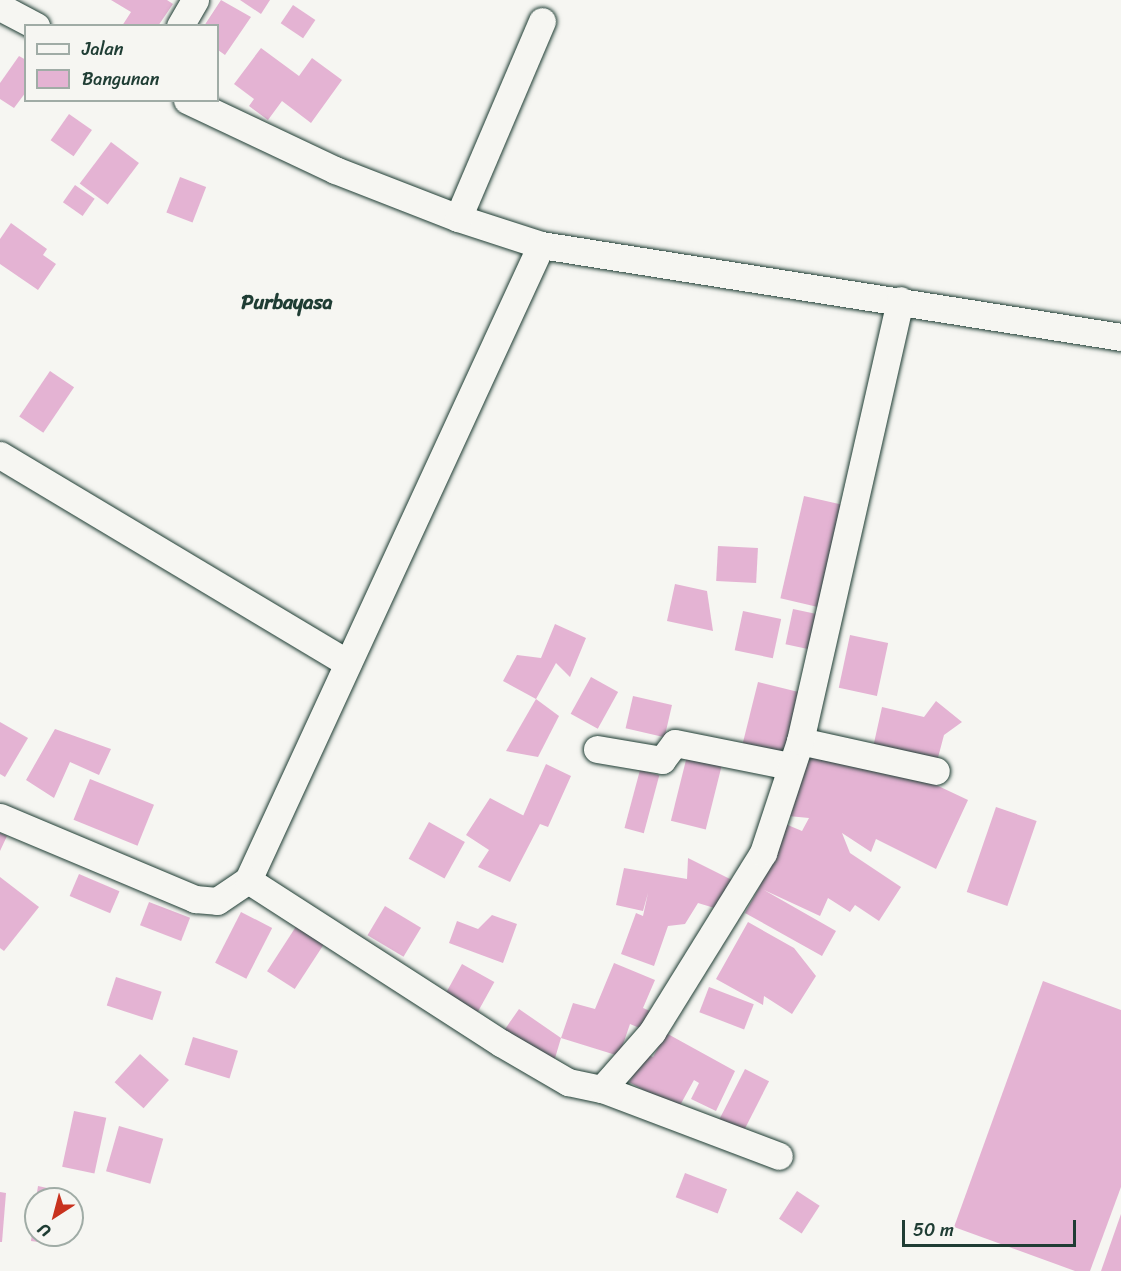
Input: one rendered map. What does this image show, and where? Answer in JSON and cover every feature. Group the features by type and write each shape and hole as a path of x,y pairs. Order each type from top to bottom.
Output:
{"street":[{"path":"181,24 195,0"},
{"path":"1,9 32,24"},
{"path":"458,218 542,21"},
{"path":"191,102 335,170 458,218 542,245 900,300 1121,337"},
{"path":"0,817 195,899 217,902 248,880 542,245"},
{"path":"602,1089 652,1032 745,886 763,853 795,753 900,300"},
{"path":"3,465 347,663"},
{"path":"597,749 662,760 675,743 795,753 936,771"},
{"path":"248,880 527,1059 580,1087 602,1089 779,1156"}],"building":[{"path":"111,0 167,0 173,4 159,24 123,24 131,12"},
{"path":"221,0 251,17 225,55 219,51 219,24 205,24"},
{"path":"240,0 270,0 261,14"},
{"path":"293,5 315,20 303,38 281,23"},
{"path":"261,48 299,76 312,58 342,80 311,123 282,101 268,120 249,106 254,99 234,84"},
{"path":"19,56 24,59 24,95 14,108 0,99 0,83"},
{"path":"69,114 92,130 74,156 51,140"},
{"path":"111,142 139,163 108,205 80,184"},
{"path":"180,177 206,187 193,223 166,212"},
{"path":"75,185 95,199 83,216 63,202"},
{"path":"11,223 47,249 43,255 56,264 38,290 0,264 0,239"},
{"path":"50,371 74,387 43,433 19,417"},
{"path":"804,496 848,506 824,608 780,598"},
{"path":"718,546 758,548 756,583 716,581"},
{"path":"675,584 707,591 713,631 667,621"},
{"path":"793,609 822,615 815,650 786,644"},
{"path":"743,611 781,619 773,658 735,650"},
{"path":"555,624 586,638 570,677 556,663 536,699 503,681 517,655 541,658"},
{"path":"850,635 888,643 877,696 839,688"},
{"path":"591,677 618,692 598,729 571,714"},
{"path":"758,682 806,694 789,762 741,750"},
{"path":"633,696 672,705 665,737 626,728"},
{"path":"536,699 559,716 538,757 506,751"},
{"path":"936,701 962,722 944,735 935,769 872,752 882,707 924,717"},
{"path":"0,722 28,738 5,777 0,774"},
{"path":"55,729 111,749 99,775 70,762 54,798 26,780"},
{"path":"801,744 900,768 968,800 936,869 876,839 871,852 842,833 850,853 901,887 879,921 855,905 850,912 828,898 820,916 764,890 836,931 822,956 745,913 759,888 783,823 802,831 809,818 778,815"},
{"path":"689,748 724,757 706,829 671,821"},
{"path":"546,764 571,776 548,827 540,824 510,882 478,867 489,850 466,835 490,798 523,815"},
{"path":"640,770 659,775 644,833 624,828"},
{"path":"90,779 154,805 137,846 74,820"},
{"path":"996,807 1037,821 1007,906 967,892"},
{"path":"429,822 465,842 444,879 409,859"},
{"path":"0,833 7,836 0,851"},
{"path":"688,858 738,883 721,910 698,903 685,924 668,926 654,966 621,954 636,913 643,916 648,893 643,911 616,905 624,868 687,879"},
{"path":"79,874 120,891 110,913 70,896"},
{"path":"0,877 39,907 4,951 0,948"},
{"path":"149,902 190,918 181,941 140,925"},
{"path":"385,906 421,928 403,957 367,935"},
{"path":"241,912 272,928 246,979 215,963"},
{"path":"492,915 517,924 503,963 449,943 457,921 478,929"},
{"path":"748,922 794,948 816,976 792,1014 764,996 763,1005 716,979"},
{"path":"297,925 325,943 295,989 267,971"},
{"path":"614,963 655,980 643,1008 657,1014 649,1032 630,1024 619,1056 561,1038 573,1003 595,1009"},
{"path":"462,964 494,982 478,1012 446,994"},
{"path":"116,977 162,992 152,1020 107,1006"},
{"path":"1043,981 1121,1010 1121,1187 1090,1271 1075,1271 954,1227"},
{"path":"709,987 754,1004 744,1029 699,1012"},
{"path":"519,1009 561,1038 553,1065 503,1032"},
{"path":"666,1033 735,1071 716,1111 691,1099 699,1083 694,1080 678,1109 629,1082 645,1054 653,1057"},
{"path":"193,1037 238,1051 229,1078 185,1065"},
{"path":"140,1054 169,1080 144,1108 115,1082"},
{"path":"745,1069 769,1081 741,1137 717,1124"},
{"path":"74,1111 106,1118 94,1174 62,1167"},
{"path":"119,1126 163,1139 150,1184 106,1171"},
{"path":"685,1173 727,1189 718,1213 676,1197"},
{"path":"797,1191 820,1206 802,1233 779,1219"},
{"path":"0,1192 6,1193 2,1242 0,1242"},
{"path":"1121,1214 1121,1271 1101,1271"}],"district":[{"name":"Purbayasa","path":"287,302"}]}
